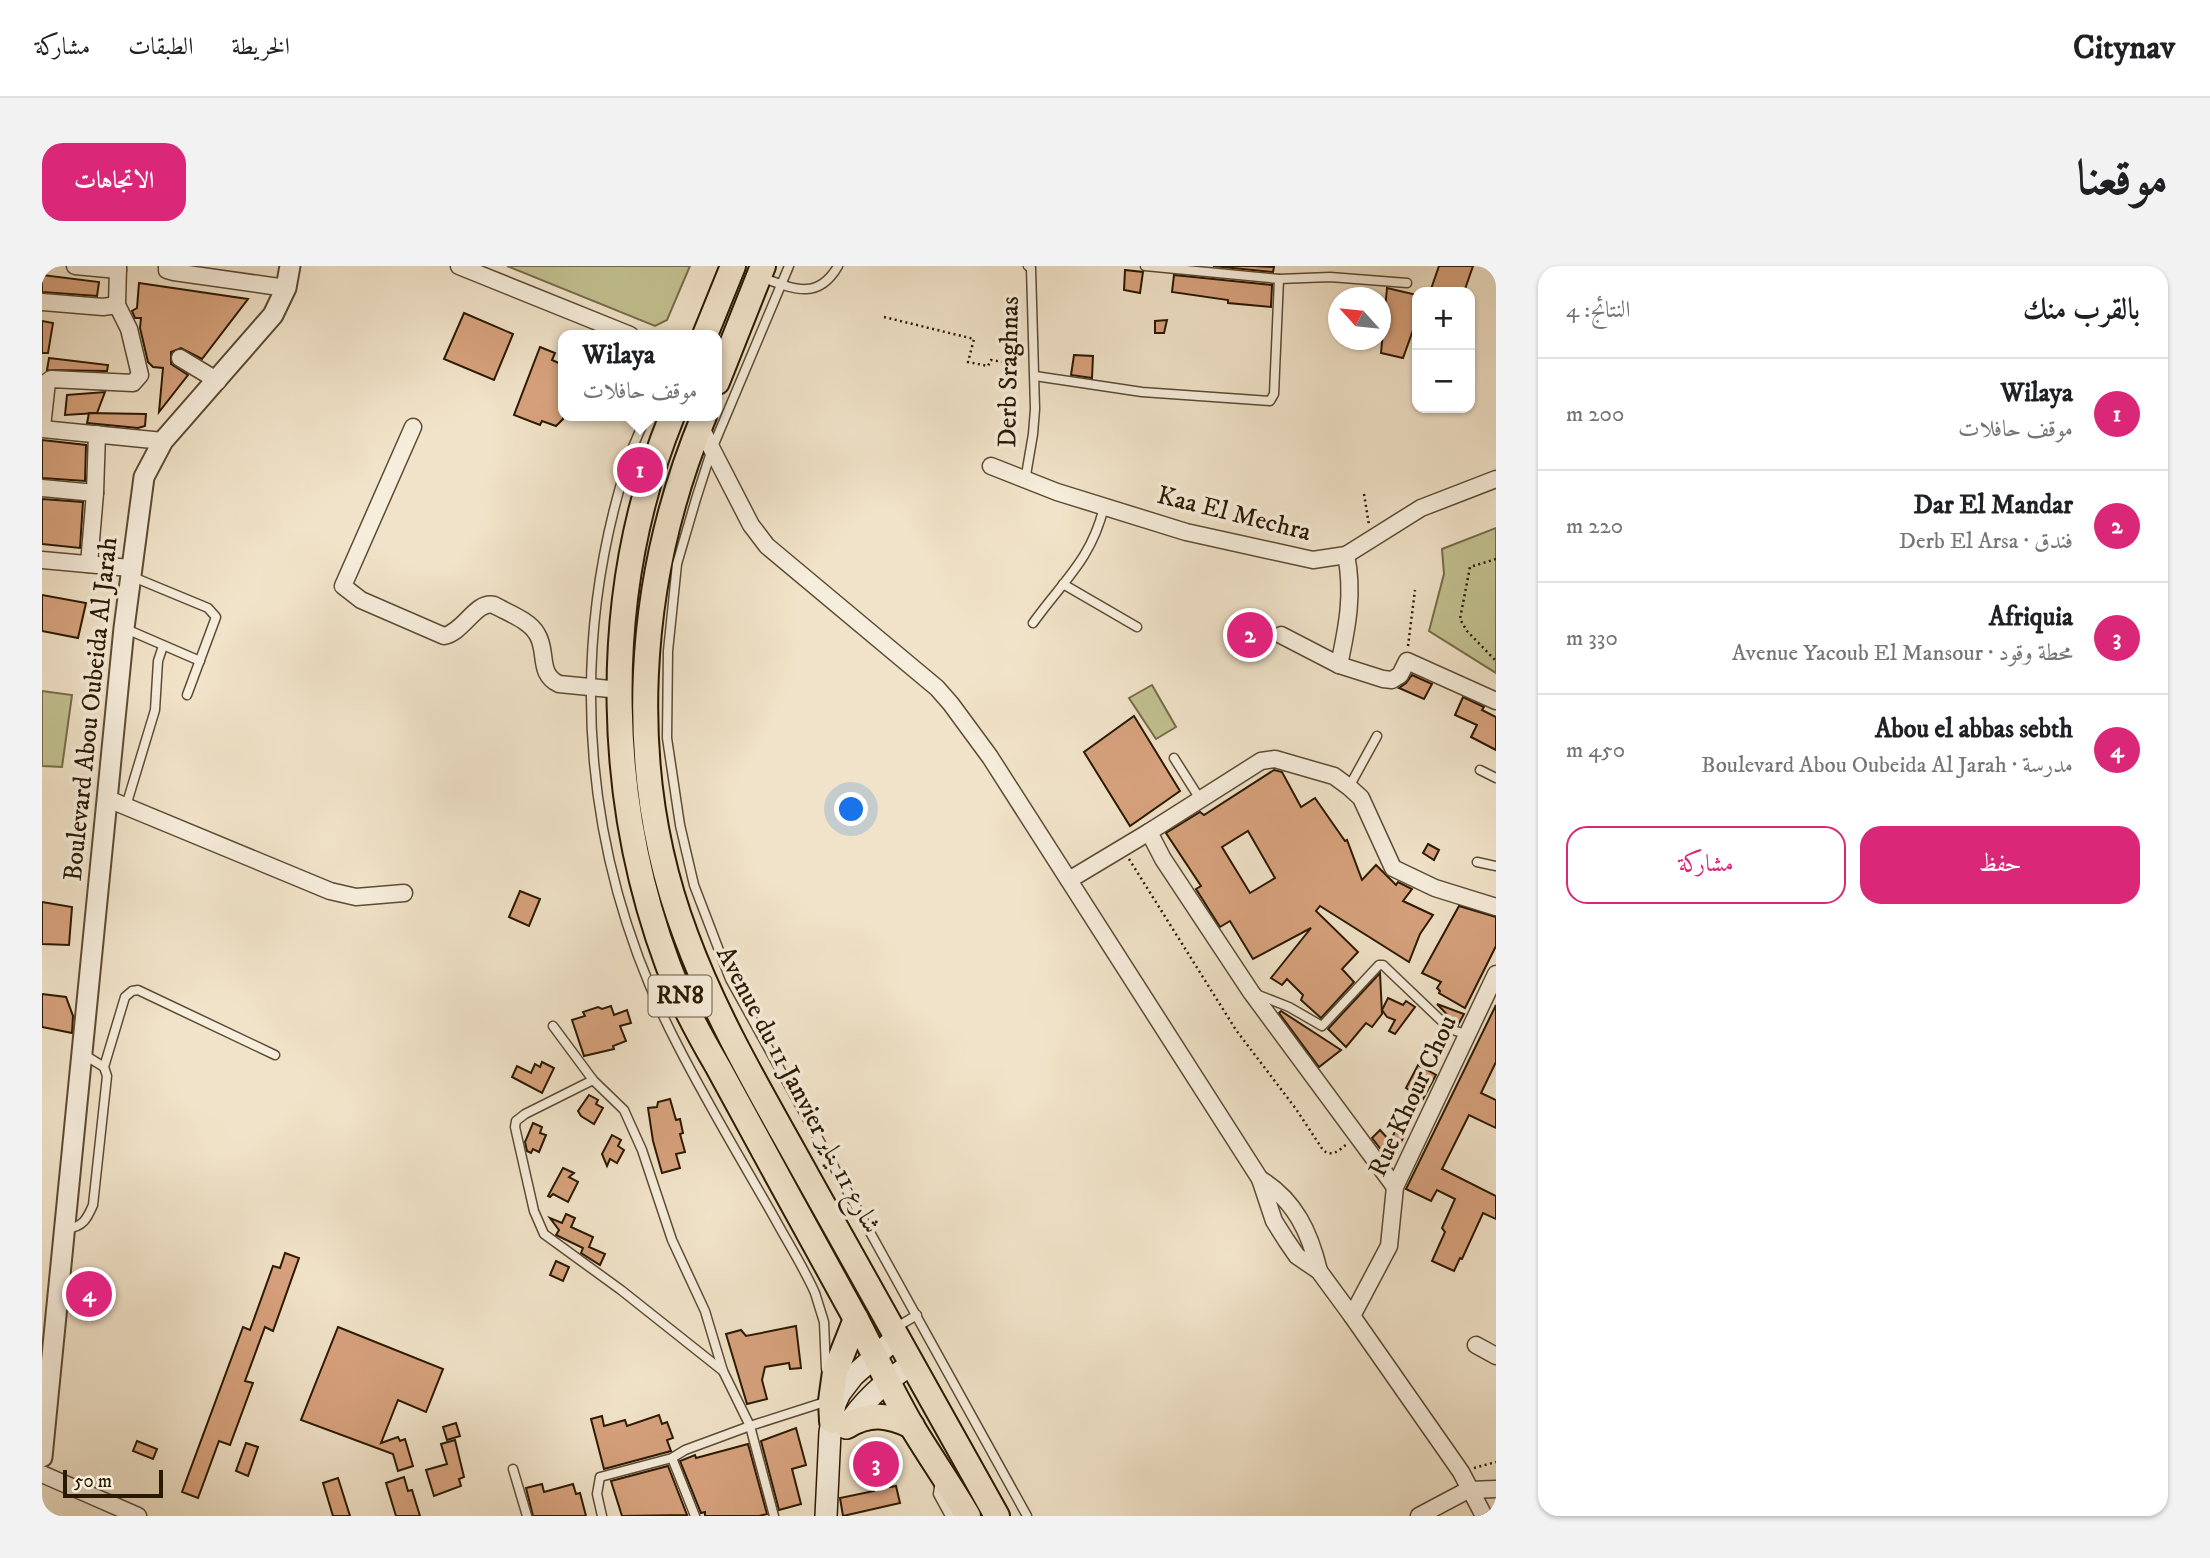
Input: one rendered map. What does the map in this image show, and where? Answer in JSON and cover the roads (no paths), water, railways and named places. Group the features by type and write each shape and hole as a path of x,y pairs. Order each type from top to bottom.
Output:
{"main road":[{"path":"707,330 733,266"},
{"path":"722,369 761,271"},
{"name":"RN8","path":"670,421 656,462 635,545 625,610 620,690 622,751 631,825 644,893 680,996 887,1381 968,1516"},
{"name":"Avenue du 11 Janvier شارع 11 يناير","path":"702,421 669,520 657,572 650,623 646,721 649,770 659,841 681,924 717,1010 910,1364 997,1516"},
{"path":"826,1516 837,1365 856,1319"},
{"path":"833,1413 840,1393 894,1334"},
{"path":"833,1413 861,1407 887,1381 910,1364"},
{"path":"833,1413 860,1419 876,1415 912,1426"}],"street":[{"path":"75,266 118,268 117,305 129,329 140,370 138,380 133,383 51,379 47,382 42,428 163,441"},
{"path":"166,266 167,270 174,272 286,288"},
{"name":"Boulevard Abou Oubeida Al Jarah","path":"42,1457 83,1054 117,803 124,628 144,477 163,441 273,315 286,288 290,266"},
{"path":"459,266 618,330"},
{"path":"42,302 103,307 117,305"},
{"path":"180,358 218,381"},
{"path":"702,421 712,449 751,525 767,546 937,688 990,757 1260,1179 1274,1221 1286,1240 1297,1256 1319,1271 1352,1316 1461,1472 1468,1490 1484,1516"},
{"path":"413,427 343,586 361,600 444,636 459,629 481,606 494,605 535,630 542,644 546,673 551,679 559,684 620,690"},
{"path":"89,564 97,434"},
{"name":"Kaa El Mechra","path":"991,466 1025,481 1104,507 1216,540 1321,560 1346,555 1421,508 1496,479"},
{"path":"42,488 95,493"},
{"path":"1339,665 1350,601 1346,555"},
{"path":"42,560 89,564 130,572"},
{"path":"1281,635 1339,665 1383,680 1392,680 1400,675 1407,661 1496,701"},
{"path":"1069,880 1266,759 1334,776 1349,787 1361,798 1393,868 1435,888 1496,907"},
{"path":"117,803 330,891 356,897 404,893"},
{"path":"1149,832 1163,859 1251,992 1395,1187"},
{"name":"Rue Khour Chou","path":"1352,1316 1389,1246 1395,1187 1496,974"},
{"path":"1260,1179 1274,1187 1298,1214 1313,1247 1319,1271"},
{"path":"1476,1345 1496,1356"},
{"path":"42,1474 138,1516"},
{"path":"1419,1516 1468,1490 1492,1489"}],"lane":[{"path":"789,266 712,449 677,564 668,652 667,738 684,846 711,935 730,979 1027,1516"},
{"path":"761,271 782,285 812,290 823,286 838,266"},
{"name":"Derb Sraghnas","path":"1025,481 1033,434 1035,371 1031,268 1028,266"},
{"path":"1145,266 1198,268 1279,279 1330,277 1407,283"},
{"path":"1035,371 1142,391 1270,401 1275,394 1279,279"},
{"path":"602,1516 597,1494 600,1477 672,1458 685,1450 750,1426 833,1413 824,1322 815,1293 677,1044 644,974 626,923 601,827 595,773 591,687 598,585 612,514 644,421"},
{"path":"1033,623 1074,572 1095,539 1104,507"},
{"path":"130,572 213,611 216,617 187,695"},
{"path":"1063,584 1138,627"},
{"path":"124,628 200,661"},
{"path":"117,803 155,709 158,662 163,646"},
{"path":"1349,787 1377,736"},
{"path":"1174,758 1200,799"},
{"path":"1480,770 1496,778"},
{"path":"1477,862 1496,866"},
{"path":"1251,992 1289,1007 1322,1026 1379,965 1383,965 1450,1029 1468,1035"},
{"path":"66,1229 77,1228 83,1223 93,1205 107,1076 104,1067 125,997 132,991 138,990 275,1055"},
{"path":"554,1026 593,1080 624,1110 642,1150 673,1240 705,1311 723,1371 750,1426 774,1516"},
{"path":"83,1054 104,1067"},
{"path":"593,1080 516,1121 515,1127 534,1211 541,1228 552,1240 594,1269 723,1371"},
{"path":"894,1334 916,1315"},
{"path":"672,1458 695,1516"},
{"path":"513,1469 527,1516"},
{"path":"943,1474 938,1494 950,1516"}],"place":[{"name":"Wilaya","path":"640,470"},
{"name":"Dar El Mandar","path":"1250,635"},
{"name":"Abou el abbas sebth","path":"89,1294"},
{"name":"Afriquia","path":"876,1464"}]}
